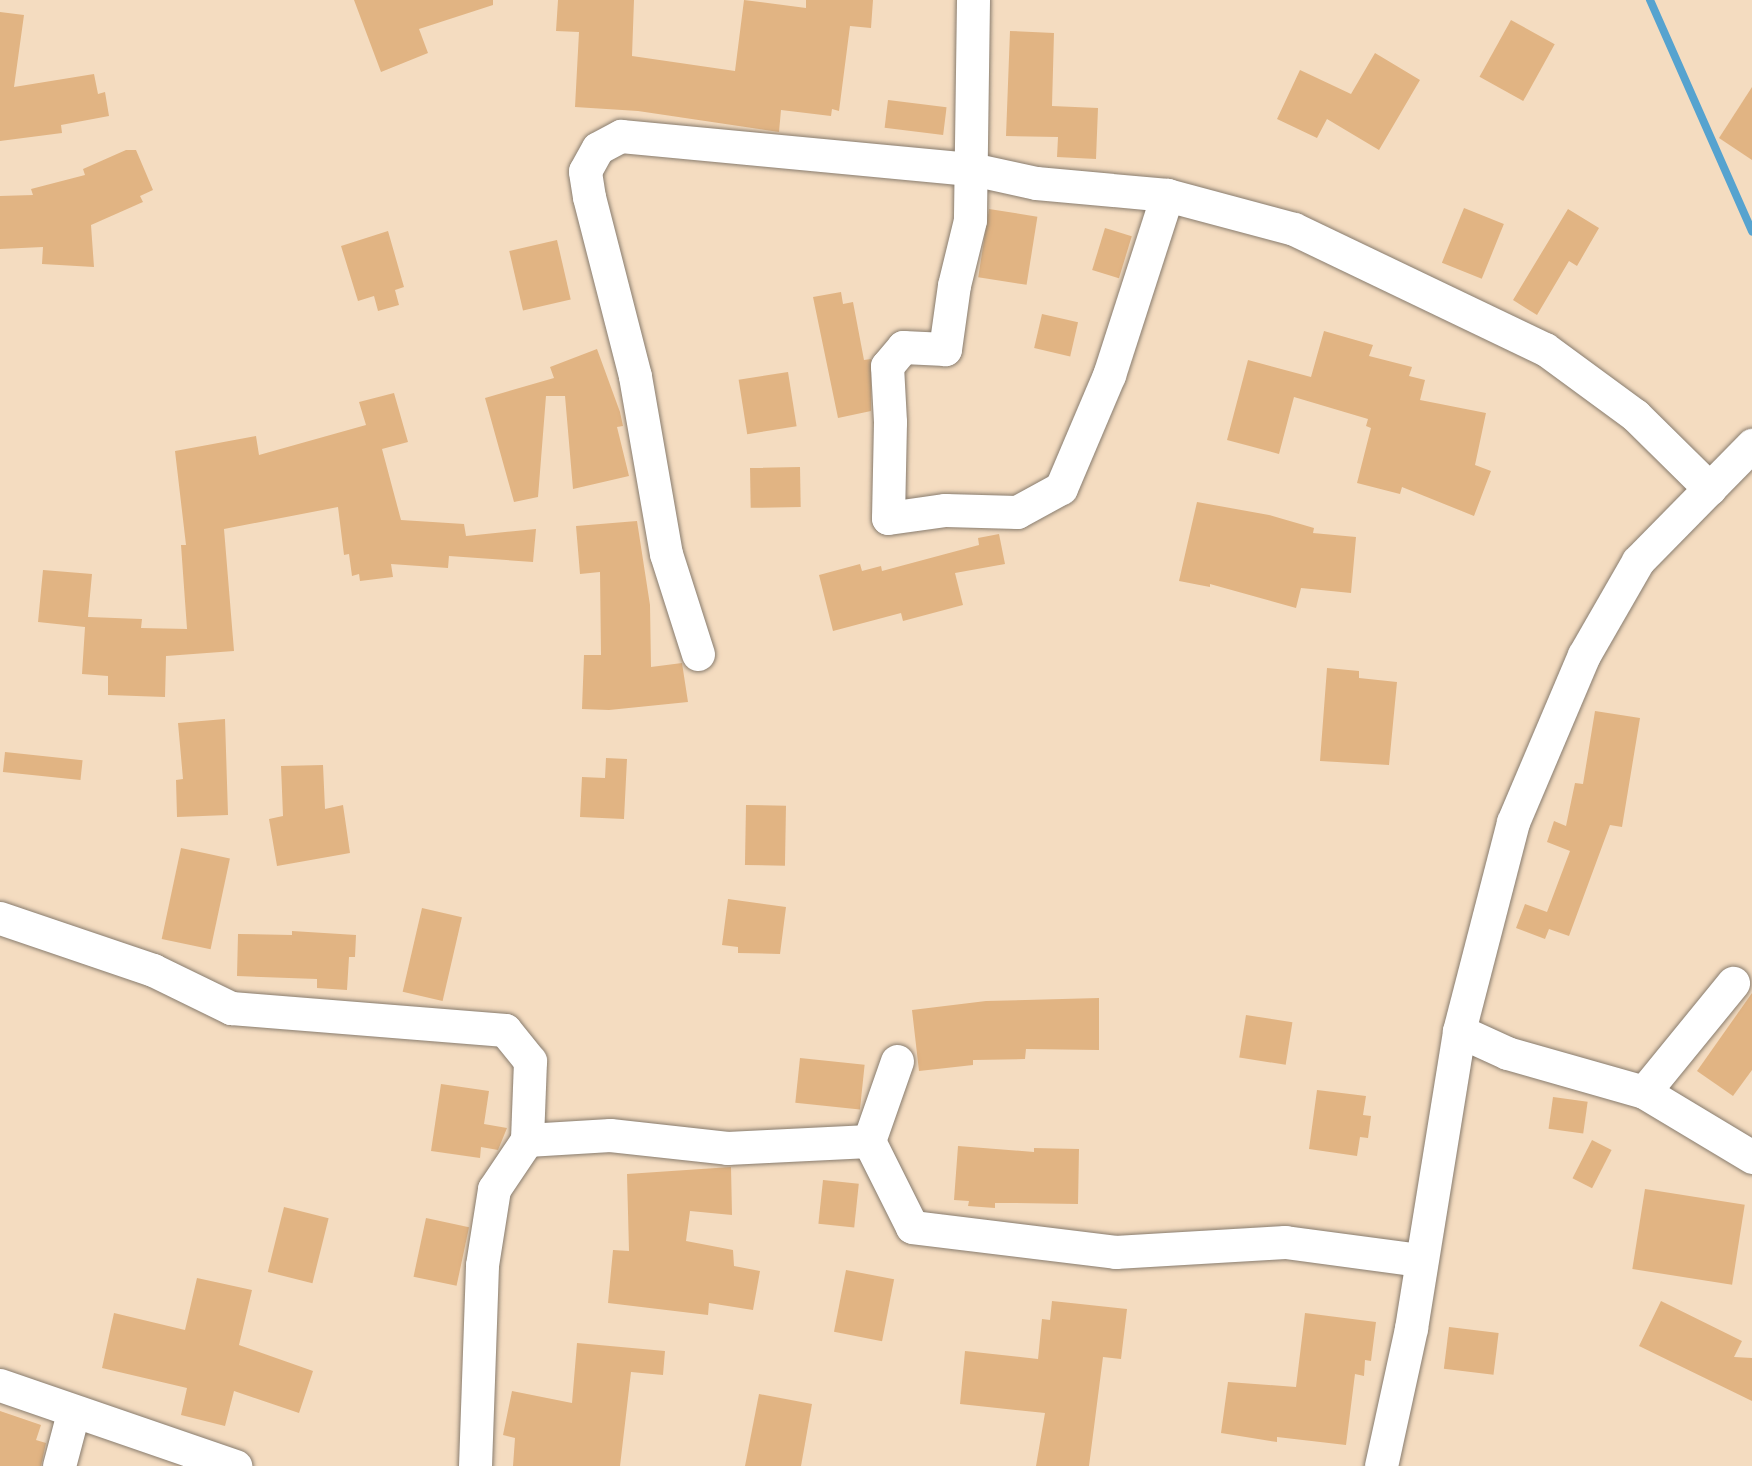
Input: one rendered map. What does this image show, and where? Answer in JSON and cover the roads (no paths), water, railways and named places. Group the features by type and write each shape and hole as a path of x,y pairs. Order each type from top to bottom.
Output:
{"street":[{"path":"973,0 970,220 954,285 945,349 903,347 887,366 890,422 888,518 945,510 1017,512 1061,488 1109,375 1167,195"},
{"path":"698,654 666,554 635,376 589,197 585,171 598,148 621,136 663,138 972,169 1036,183 1167,195 1294,229 1545,349 1635,415 1710,489"},
{"path":"1381,1466 1411,1328 1420,1260 1459,1030 1513,822 1584,655 1638,561 1752,445"},
{"path":"0,918 153,970 231,1008 505,1029 530,1061 527,1140 494,1189 486,1243 475,1466"},
{"path":"1644,1092 1733,983"},
{"path":"1459,1030 1507,1053 1644,1092 1752,1157"},
{"path":"897,1061 869,1141 912,1227 1115,1252 1285,1242 1420,1260"},
{"path":"527,1140 610,1135 727,1148 869,1141"},
{"path":"0,1385 73,1413 235,1466"},
{"path":"59,1466 73,1413"}],"waterway":[{"path":"1650,0 1752,231"}]}
